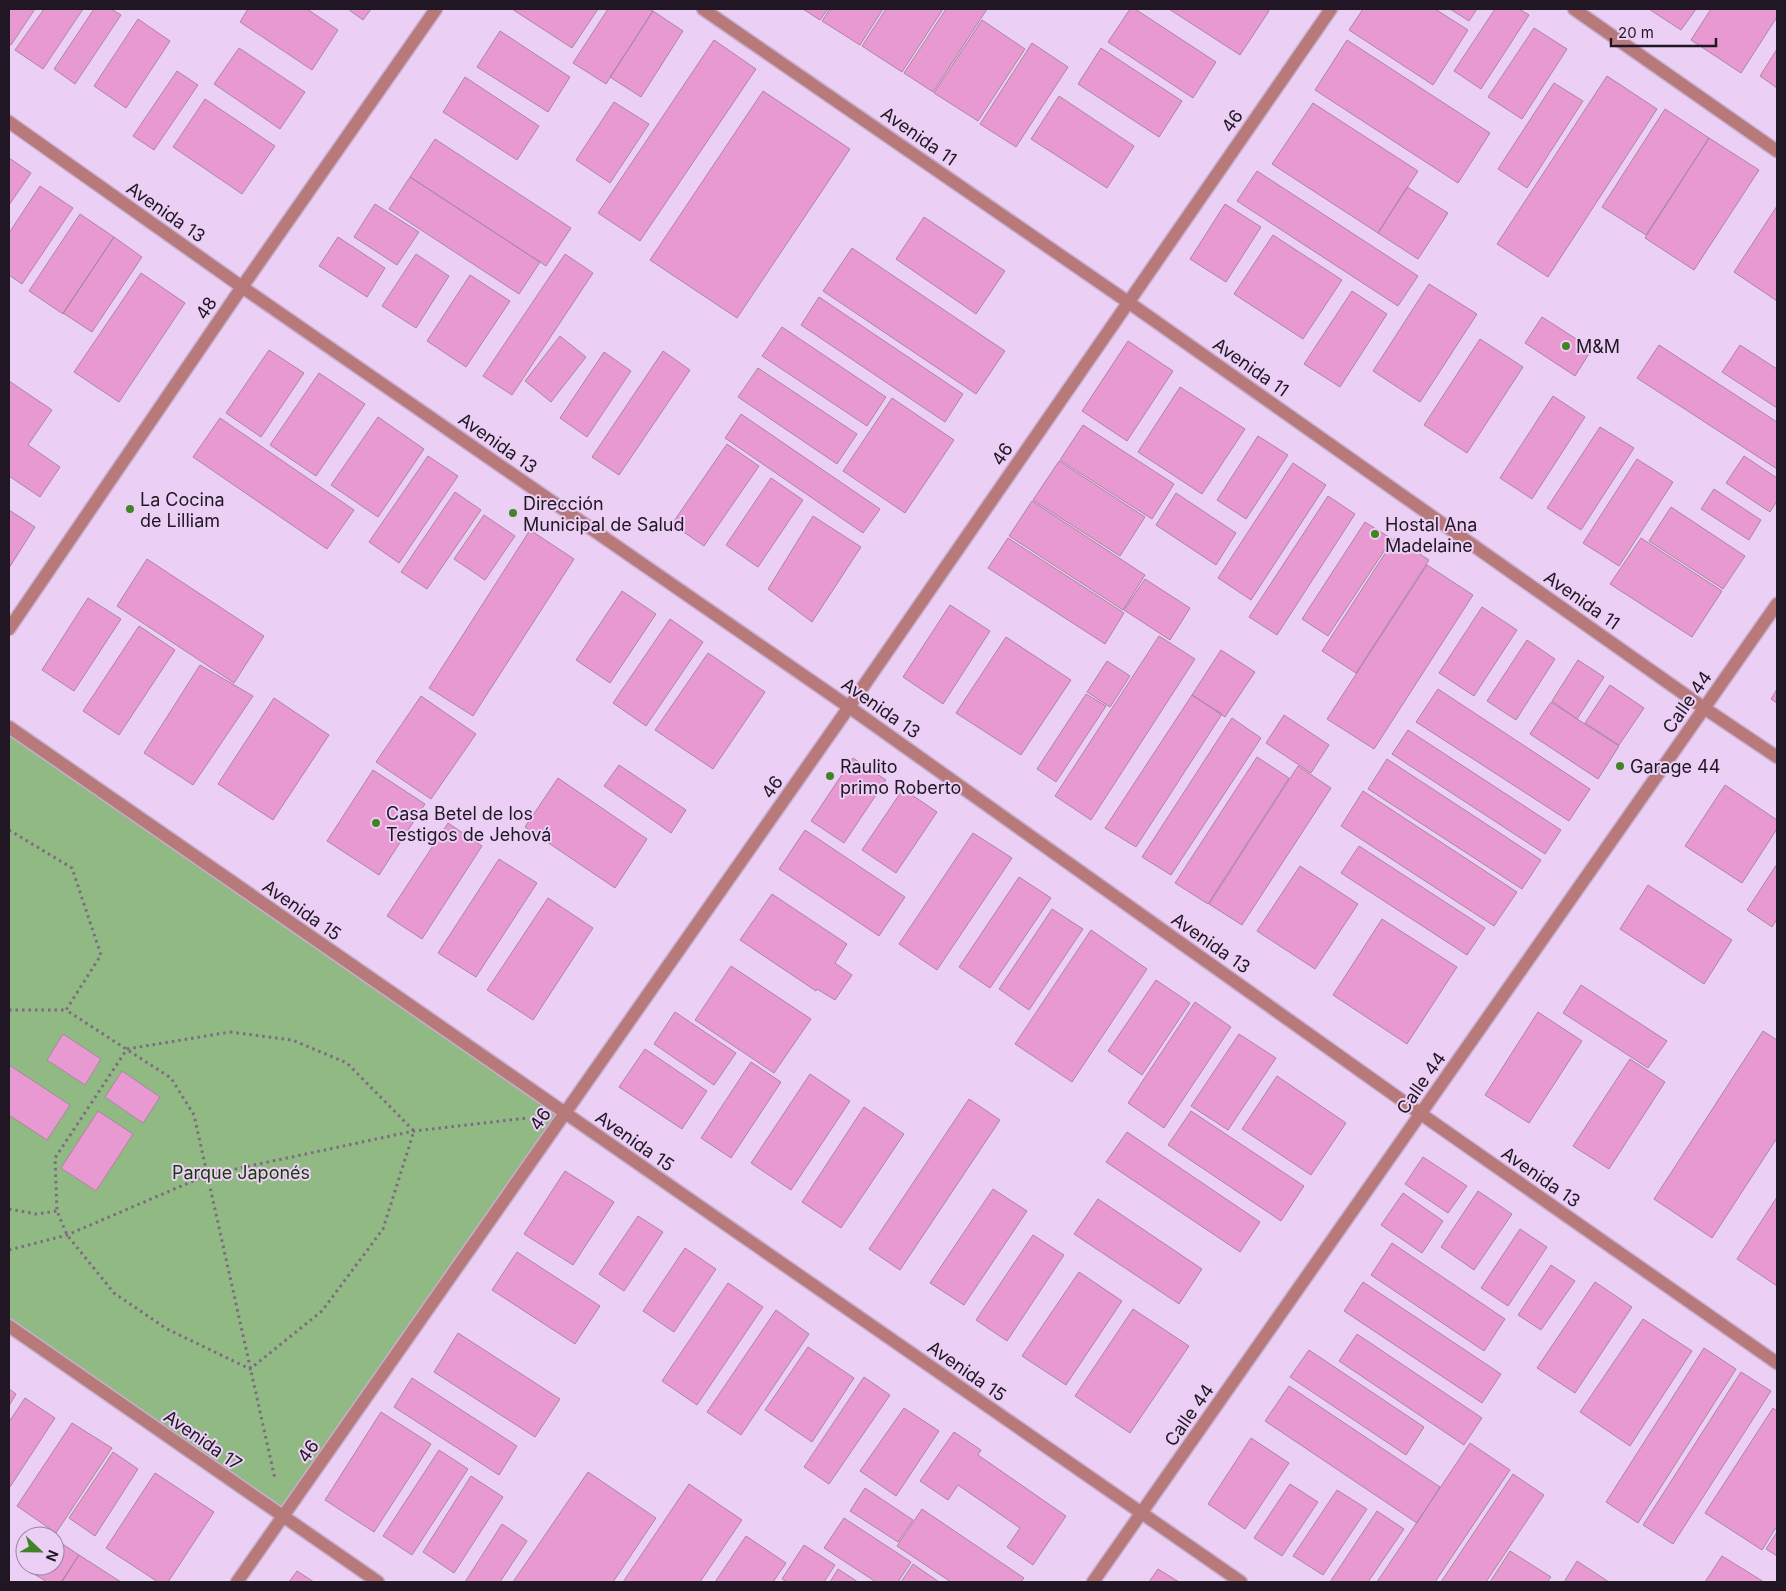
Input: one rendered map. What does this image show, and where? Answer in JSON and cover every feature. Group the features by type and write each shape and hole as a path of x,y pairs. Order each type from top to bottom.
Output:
{"street":[{"name":"48","path":"9,628 242,287 436,9"},
{"name":"Avenida 11","path":"703,9 1128,302 1704,708 1777,757"},
{"name":"46","path":"237,1582 850,707 1331,9"},
{"path":"1574,9 1777,151"},
{"name":"Avenida 13","path":"9,122 242,287 850,707 1420,1114 1777,1363"},
{"name":"Calle 44","path":"1093,1582 1777,604"},
{"name":"Avenida 15","path":"9,727 1241,1582"},
{"name":"Avenida 17","path":"9,1326 378,1582"}],"path":[{"path":"9,830 72,868 101,955 66,1010"},
{"path":"9,1010 66,1010 171,1078 194,1115 283,1516"},
{"path":"250,1369 166,1330 114,1293 67,1235 57,1212 55,1158 127,1049 230,1032 292,1040 348,1063 414,1131"},
{"path":"9,1250 67,1235 207,1175 414,1131 565,1113"},
{"path":"250,1369 322,1311 382,1229 414,1131"},
{"path":"9,1209 36,1214 57,1212"}],"green space":[{"name":"Parque Japonés","path":"9,727 565,1113 283,1516 9,1326"}],"building":[{"path":"9,9 35,9 11,45 9,43"},
{"path":"44,9 83,9 43,69 15,50"},
{"path":"94,9 111,9 121,15 75,84 54,69"},
{"path":"248,9 307,9 338,30 312,70 240,22"},
{"path":"348,9 371,9 363,20"},
{"path":"512,9 598,9 572,48"},
{"path":"608,9 648,9 653,11 606,84 573,63"},
{"path":"803,9 828,9 820,20"},
{"path":"830,9 883,9 860,45 822,21"},
{"path":"886,9 943,9 902,72 862,46"},
{"path":"946,9 987,9 933,92 904,73"},
{"path":"1130,9 1135,9 1216,62 1193,98 1108,42"},
{"path":"1169,9 1265,9 1269,11 1240,55"},
{"path":"1363,9 1435,9 1468,30 1433,85 1349,30"},
{"path":"1450,9 1477,9 1469,21"},
{"path":"1495,9 1519,9 1529,15 1481,89 1454,71"},
{"path":"1649,9 1696,9 1681,30"},
{"path":"1711,9 1777,9 1777,17 1741,73 1691,40"},
{"path":"653,11 683,31 641,97 610,77"},
{"path":"138,19 170,41 126,108 94,86"},
{"path":"982,20 1025,49 978,121 934,93"},
{"path":"1534,28 1567,49 1522,119 1488,97"},
{"path":"500,31 570,77 548,112 477,67"},
{"path":"714,40 756,69 640,241 598,213"},
{"path":"1347,40 1490,133 1458,183 1315,90"},
{"path":"1032,43 1068,67 1016,147 980,124"},
{"path":"239,48 305,92 280,129 214,84"},
{"path":"1101,48 1182,101 1159,137 1078,84"},
{"path":"1777,49 1777,88 1760,76"},
{"path":"177,71 198,85 154,150 133,136"},
{"path":"1607,76 1657,109 1548,277 1497,244"},
{"path":"465,77 539,126 517,160 443,112"},
{"path":"1554,83 1583,101 1527,188 1498,169"},
{"path":"763,91 850,149 737,318 650,260"},
{"path":"1059,96 1134,146 1107,188 1031,139"},
{"path":"205,99 275,146 242,194 173,147"},
{"path":"614,102 649,124 610,183 576,160"},
{"path":"1313,103 1418,171 1378,233 1272,164"},
{"path":"1665,109 1709,138 1646,235 1602,207"},
{"path":"1709,138 1759,170 1694,270 1645,238"},
{"path":"435,139 571,228 546,266 410,177"},
{"path":"9,158 31,173 9,205"},
{"path":"1257,171 1418,276 1398,306 1237,201"},
{"path":"410,177 540,262 519,294 389,209"},
{"path":"40,186 73,208 22,284 9,275 9,233"},
{"path":"1407,187 1448,213 1418,259 1378,233"},
{"path":"375,204 419,232 397,265 354,237"},
{"path":"1225,204 1261,227 1226,282 1190,259"},
{"path":"1777,206 1777,301 1734,272"},
{"path":"80,214 114,237 63,314 29,291"},
{"path":"924,217 1005,271 976,314 896,259"},
{"path":"1273,235 1342,280 1303,339 1234,294"},
{"path":"114,237 142,257 92,332 63,313"},
{"path":"338,237 385,268 367,297 319,266"},
{"path":"852,248 1005,351 976,394 823,291"},
{"path":"416,254 449,276 416,328 382,306"},
{"path":"565,254 593,273 512,395 483,376"},
{"path":"141,273 185,303 119,402 74,372"},
{"path":"470,275 510,301 466,367 427,341"},
{"path":"1429,284 1477,314 1420,402 1373,371"},
{"path":"1352,291 1387,314 1340,387 1304,364"},
{"path":"819,297 963,394 945,422 801,325"},
{"path":"1542,317 1592,349 1575,376 1525,343"},
{"path":"782,327 886,397 867,426 762,356"},
{"path":"560,336 586,357 551,402 525,381"},
{"path":"1480,339 1523,367 1467,453 1424,425"},
{"path":"1128,341 1173,371 1127,441 1082,411"},
{"path":"1659,345 1777,422 1777,469 1637,378"},
{"path":"1740,345 1777,369 1777,408 1722,372"},
{"path":"269,350 304,373 261,437 226,413"},
{"path":"663,351 690,370 619,475 592,457"},
{"path":"604,352 631,371 587,437 560,418"},
{"path":"758,368 857,434 837,464 738,397"},
{"path":"319,373 365,404 316,476 270,445"},
{"path":"9,381 52,410 28,445 60,467 40,497 9,476"},
{"path":"1180,387 1245,429 1202,494 1138,452"},
{"path":"1553,396 1585,417 1532,499 1500,478"},
{"path":"892,398 954,440 905,513 843,471"},
{"path":"741,414 880,509 863,533 725,438"},
{"path":"378,417 424,449 378,517 331,485"},
{"path":"220,418 354,510 327,549 193,457"},
{"path":"1083,425 1174,484 1152,519 1060,460"},
{"path":"1600,427 1634,448 1581,530 1547,508"},
{"path":"1258,436 1288,455 1246,519 1217,500"},
{"path":"727,444 759,466 704,546 672,524"},
{"path":"428,456 458,476 399,563 369,542"},
{"path":"1744,456 1777,478 1777,501 1770,512 1726,483"},
{"path":"1637,459 1673,482 1619,566 1583,543"},
{"path":"1059,461 1145,517 1120,556 1033,500"},
{"path":"1293,463 1326,485 1251,600 1218,578"},
{"path":"771,478 803,500 758,567 726,545"},
{"path":"1714,489 1761,520 1749,540 1701,509"},
{"path":"455,492 481,510 427,589 401,572"},
{"path":"1176,493 1236,533 1216,565 1156,525"},
{"path":"1328,496 1355,514 1277,635 1249,617"},
{"path":"1032,501 1145,575 1123,610 1009,536"},
{"path":"1671,507 1745,556 1723,589 1649,541"},
{"path":"9,510 35,527 9,568"},
{"path":"484,515 515,536 485,580 454,559"},
{"path":"813,516 861,547 812,622 768,589"},
{"path":"1365,522 1392,539 1328,636 1302,619"},
{"path":"530,530 574,559 473,716 429,688"},
{"path":"1008,538 1124,613 1105,644 988,568"},
{"path":"1395,538 1429,560 1356,673 1322,651"},
{"path":"1641,538 1722,591 1692,637 1610,584"},
{"path":"147,559 264,636 234,683 117,606"},
{"path":"1427,565 1473,595 1374,749 1327,719"},
{"path":"1145,579 1190,608 1170,640 1124,610"},
{"path":"622,591 656,614 610,683 576,660"},
{"path":"88,598 121,619 74,691 42,670"},
{"path":"950,605 990,631 943,704 903,677"},
{"path":"1482,607 1517,630 1474,696 1439,673"},
{"path":"670,619 703,642 646,726 613,703"},
{"path":"139,626 175,650 119,735 83,711"},
{"path":"1159,636 1195,659 1091,820 1055,796"},
{"path":"1006,637 1071,680 1021,755 956,713"},
{"path":"1527,640 1555,659 1516,720 1487,701"},
{"path":"1221,650 1255,672 1225,717 1192,695"},
{"path":"708,653 765,692 713,769 655,730"},
{"path":"1578,660 1604,677 1577,719 1552,701"},
{"path":"1107,661 1130,676 1110,707 1087,692"},
{"path":"200,665 253,696 193,785 144,753"},
{"path":"1610,685 1644,708 1619,745 1585,723"},
{"path":"1438,689 1590,789 1569,821 1416,722"},
{"path":"1777,689 1777,703 1771,699"},
{"path":"1086,694 1106,706 1056,782 1037,769"},
{"path":"1192,695 1222,714 1136,847 1105,828"},
{"path":"421,696 476,734 431,799 376,762"},
{"path":"274,698 329,735 273,820 218,784"},
{"path":"1551,702 1619,746 1598,779 1530,734"},
{"path":"1284,715 1329,745 1311,773 1266,743"},
{"path":"1232,718 1261,738 1171,875 1142,857"},
{"path":"1408,730 1561,830 1545,854 1392,754"},
{"path":"1257,757 1289,778 1208,904 1175,883"},
{"path":"853,758 886,780 844,843 811,821"},
{"path":"1387,759 1541,860 1522,889 1368,789"},
{"path":"619,765 686,810 671,833 604,786"},
{"path":"1298,766 1331,788 1242,925 1209,904"},
{"name":"Casa Betel de los Testigos de Jehová","path":"373,770 425,804 379,875 327,841"},
{"path":"558,778 647,839 615,888 525,827"},
{"path":"1725,785 1777,820 1777,829 1742,883 1685,846"},
{"path":"903,789 937,812 896,873 862,850"},
{"path":"1363,791 1517,892 1494,926 1341,826"},
{"path":"448,823 482,846 422,939 387,916"},
{"path":"805,830 905,897 879,936 779,869"},
{"path":"973,833 1012,858 937,970 899,944"},
{"path":"1359,846 1485,928 1467,955 1341,873"},
{"path":"499,859 537,883 476,977 438,953"},
{"path":"1777,864 1777,919 1772,927 1747,910"},
{"path":"1300,866 1358,904 1315,969 1257,931"},
{"path":"1019,877 1051,898 990,988 959,967"},
{"path":"1648,885 1732,940 1704,984 1620,929"},
{"path":"772,894 847,944 835,963 852,975 835,1000 817,989 816,991 740,940"},
{"path":"548,898 593,928 533,1020 487,990"},
{"path":"1052,909 1083,929 1029,1010 999,989"},
{"path":"1382,919 1457,967 1407,1044 1333,995"},
{"path":"1091,930 1147,969 1072,1082 1015,1044"},
{"path":"731,966 811,1019 774,1073 695,1020"},
{"path":"1156,980 1190,1003 1142,1075 1108,1051"},
{"path":"1581,985 1667,1041 1648,1068 1563,1013"},
{"path":"1195,1002 1231,1027 1164,1128 1128,1103"},
{"path":"675,1012 736,1053 714,1085 654,1044"},
{"path":"1538,1012 1582,1041 1529,1123 1485,1095"},
{"path":"1763,1031 1777,1040 1777,1138 1712,1238 1654,1199"},
{"path":"63,1034 101,1059 85,1085 47,1060"},
{"path":"1239,1034 1276,1058 1228,1130 1191,1106"},
{"path":"645,1049 707,1091 682,1129 619,1087"},
{"path":"1630,1059 1665,1082 1609,1169 1573,1146"},
{"path":"751,1062 781,1082 731,1158 701,1138"},
{"path":"9,1065 70,1105 47,1140 9,1115"},
{"path":"122,1071 160,1097 143,1123 105,1097"},
{"path":"810,1074 850,1101 791,1190 751,1163"},
{"path":"1277,1076 1346,1123 1311,1175 1242,1129"},
{"path":"969,1099 1000,1120 900,1270 869,1249"},
{"path":"864,1107 904,1134 841,1228 802,1202"},
{"path":"98,1111 133,1134 96,1191 61,1168"},
{"path":"1191,1111 1304,1186 1281,1221 1168,1145"},
{"path":"1127,1132 1260,1222 1240,1252 1106,1162"},
{"path":"1423,1157 1467,1186 1448,1213 1405,1184"},
{"path":"565,1171 614,1202 573,1265 524,1234"},
{"path":"993,1189 1027,1211 964,1305 930,1283"},
{"path":"1478,1191 1512,1214 1474,1270 1441,1247"},
{"path":"1403,1193 1443,1221 1422,1253 1381,1225"},
{"path":"1777,1197 1777,1286 1737,1259"},
{"path":"1098,1199 1202,1269 1179,1304 1074,1234"},
{"path":"638,1216 663,1232 624,1291 599,1274"},
{"path":"1520,1229 1547,1247 1508,1306 1481,1288"},
{"path":"1033,1235 1064,1255 1007,1341 976,1320"},
{"path":"1392,1243 1505,1319 1484,1351 1371,1275"},
{"path":"685,1248 716,1269 674,1332 643,1311"},
{"path":"517,1252 600,1306 575,1344 492,1290"},
{"path":"1551,1265 1575,1281 1541,1330 1518,1315"},
{"path":"1079,1272 1122,1301 1066,1385 1022,1356"},
{"path":"1363,1282 1501,1374 1482,1403 1344,1311"},
{"path":"1595,1282 1632,1307 1575,1393 1537,1368"},
{"path":"728,1283 763,1307 697,1405 662,1381"},
{"path":"1133,1309 1189,1346 1130,1433 1075,1396"},
{"path":"776,1310 809,1334 741,1435 707,1412"},
{"path":"1643,1319 1692,1351 1630,1446 1580,1412"},
{"path":"458,1333 560,1399 535,1437 434,1372"},
{"path":"1357,1334 1482,1418 1464,1445 1339,1361"},
{"path":"808,1347 854,1378 812,1442 765,1410"},
{"path":"1704,1348 1736,1369 1638,1523 1606,1502"},
{"path":"1309,1350 1424,1427 1406,1455 1290,1377"},
{"path":"1741,1372 1771,1391 1673,1544 1643,1525"},
{"path":"864,1377 890,1395 829,1484 804,1467"},
{"path":"412,1378 517,1446 499,1475 394,1407"},
{"path":"1289,1386 1440,1487 1417,1523 1265,1421"},
{"path":"9,1389 16,1394 9,1406"},
{"path":"25,1398 55,1418 10,1487 9,1422"},
{"path":"904,1408 939,1431 896,1496 860,1471"},
{"path":"1773,1408 1777,1411 1777,1526 1762,1550 1705,1513"},
{"path":"381,1412 431,1444 374,1532 325,1500"},
{"path":"72,1423 112,1448 61,1526 46,1526 17,1506"},
{"path":"954,1432 981,1450 978,1455 1066,1516 1033,1565 1007,1547 1020,1528 958,1485 948,1500 920,1481"},
{"path":"1251,1438 1289,1463 1245,1529 1208,1504"},
{"path":"1470,1443 1510,1470 1435,1582 1377,1582"},
{"path":"439,1450 468,1469 412,1555 383,1536"},
{"path":"113,1452 138,1469 95,1536 69,1518"},
{"path":"588,1472 656,1518 613,1582 513,1582"},
{"path":"155,1473 214,1512 168,1582 158,1582 106,1548"},
{"path":"1513,1474 1544,1495 1486,1582 1441,1582"},
{"path":"471,1476 503,1497 454,1573 423,1552"},
{"path":"689,1484 742,1520 700,1582 623,1582"},
{"path":"1290,1484 1318,1502 1282,1556 1254,1538"},
{"path":"865,1488 913,1520 898,1542 850,1511"},
{"path":"1337,1490 1367,1509 1323,1575 1293,1556"},
{"path":"922,1509 1024,1578 1021,1582 951,1582 897,1546"},
{"path":"1377,1511 1404,1529 1368,1582 1330,1582"},
{"path":"844,1518 911,1562 898,1582 876,1582 824,1548"},
{"path":"502,1524 527,1541 500,1582 465,1582"},
{"path":"1777,1532 1777,1556 1766,1549"},
{"path":"746,1536 786,1563 773,1582 715,1582"},
{"path":"804,1545 835,1565 824,1582 788,1582 782,1579"},
{"path":"65,1546 79,1555 62,1582 47,1582 37,1576 65,1576"},
{"path":"1510,1551 1551,1577 1547,1582 1490,1582"},
{"path":"79,1555 121,1582 61,1582"},
{"path":"1722,1556 1764,1582 1705,1582"},
{"path":"1577,1561 1609,1582 1564,1582"},
{"path":"913,1564 939,1582 901,1582"},
{"path":"838,1569 858,1582 830,1582"},
{"path":"1158,1569 1179,1582 1149,1582"},
{"path":"297,1571 314,1582 289,1582"}],"place":[{"name":"M&M","path":"1566,346"},
{"name":"La Cocina de Lilliam","path":"130,509"},
{"name":"Dirección Municipal de Salud","path":"513,513"},
{"name":"Hostal Ana Madelaine","path":"1375,534"},
{"name":"Garage 44","path":"1620,766"},
{"name":"Raulito primo Roberto","path":"830,776"},
{"name":"Casa Betel de los Testigos de Jehová","path":"376,823"}]}
